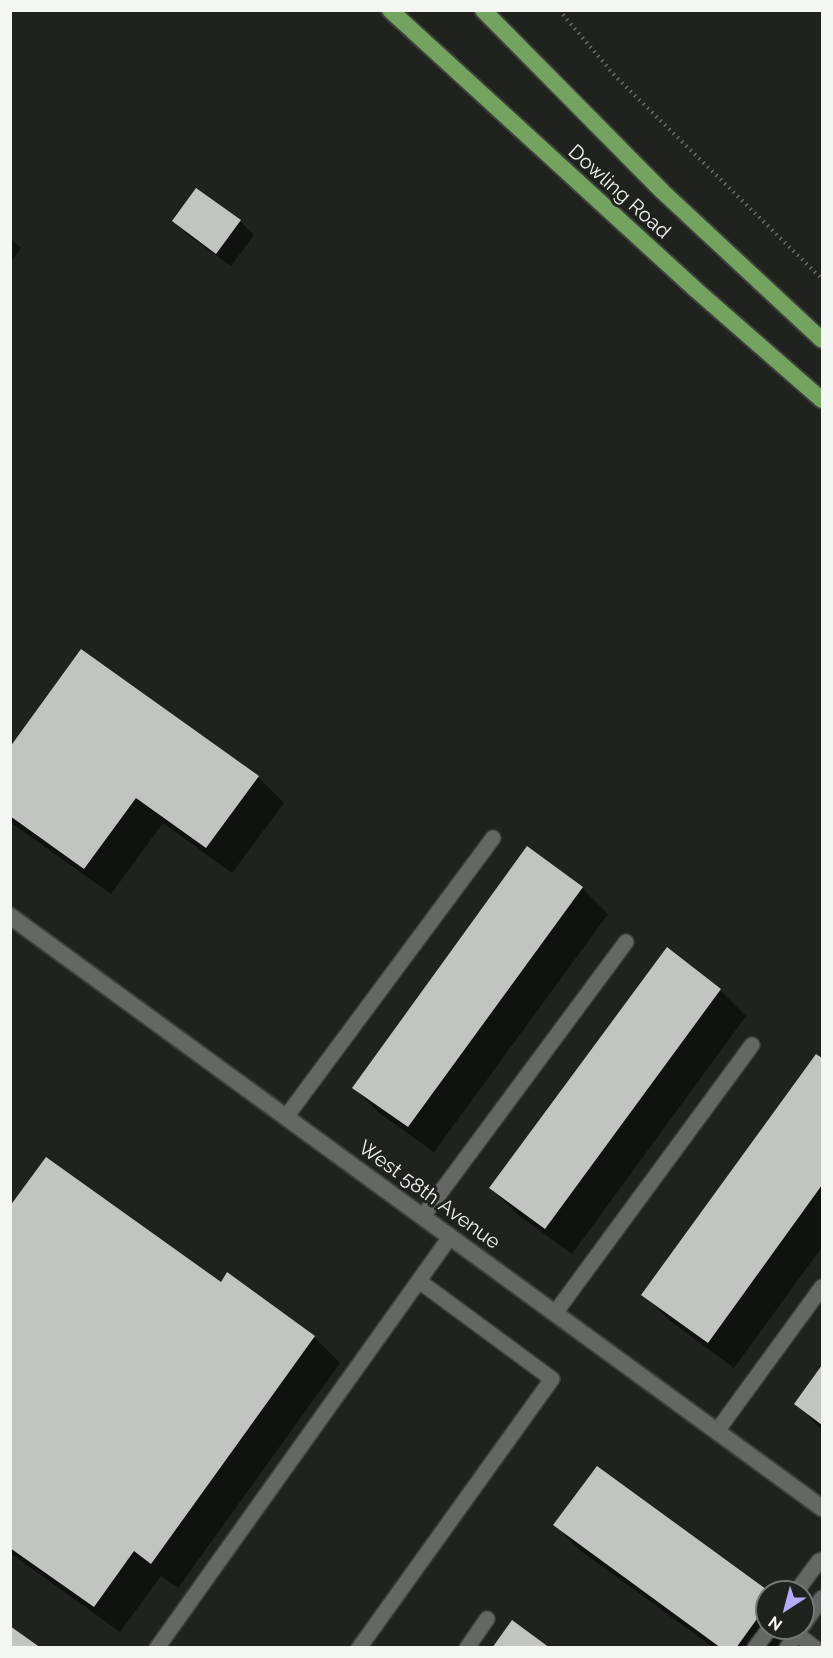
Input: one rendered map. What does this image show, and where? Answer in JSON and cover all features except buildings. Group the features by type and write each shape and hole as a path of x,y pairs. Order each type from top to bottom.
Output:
{"main road":[{"name":"Dowling Road","path":"390,10 695,289 822,400"},
{"name":"Dowling Road","path":"483,10 663,192 822,340"}],"street":[{"name":"West 58th Avenue","path":"10,916 822,1508"}],"lane":[{"path":"286,1117 493,838"},
{"path":"423,1216 626,942"},
{"path":"555,1313 752,1045"},
{"path":"157,1647 450,1236"},
{"path":"359,1647 552,1379 419,1281"},
{"path":"717,1431 822,1287"},
{"path":"806,1580 822,1560"},
{"path":"467,1647 487,1619"}],"path":[{"path":"559,10 615,76 822,279"}]}
